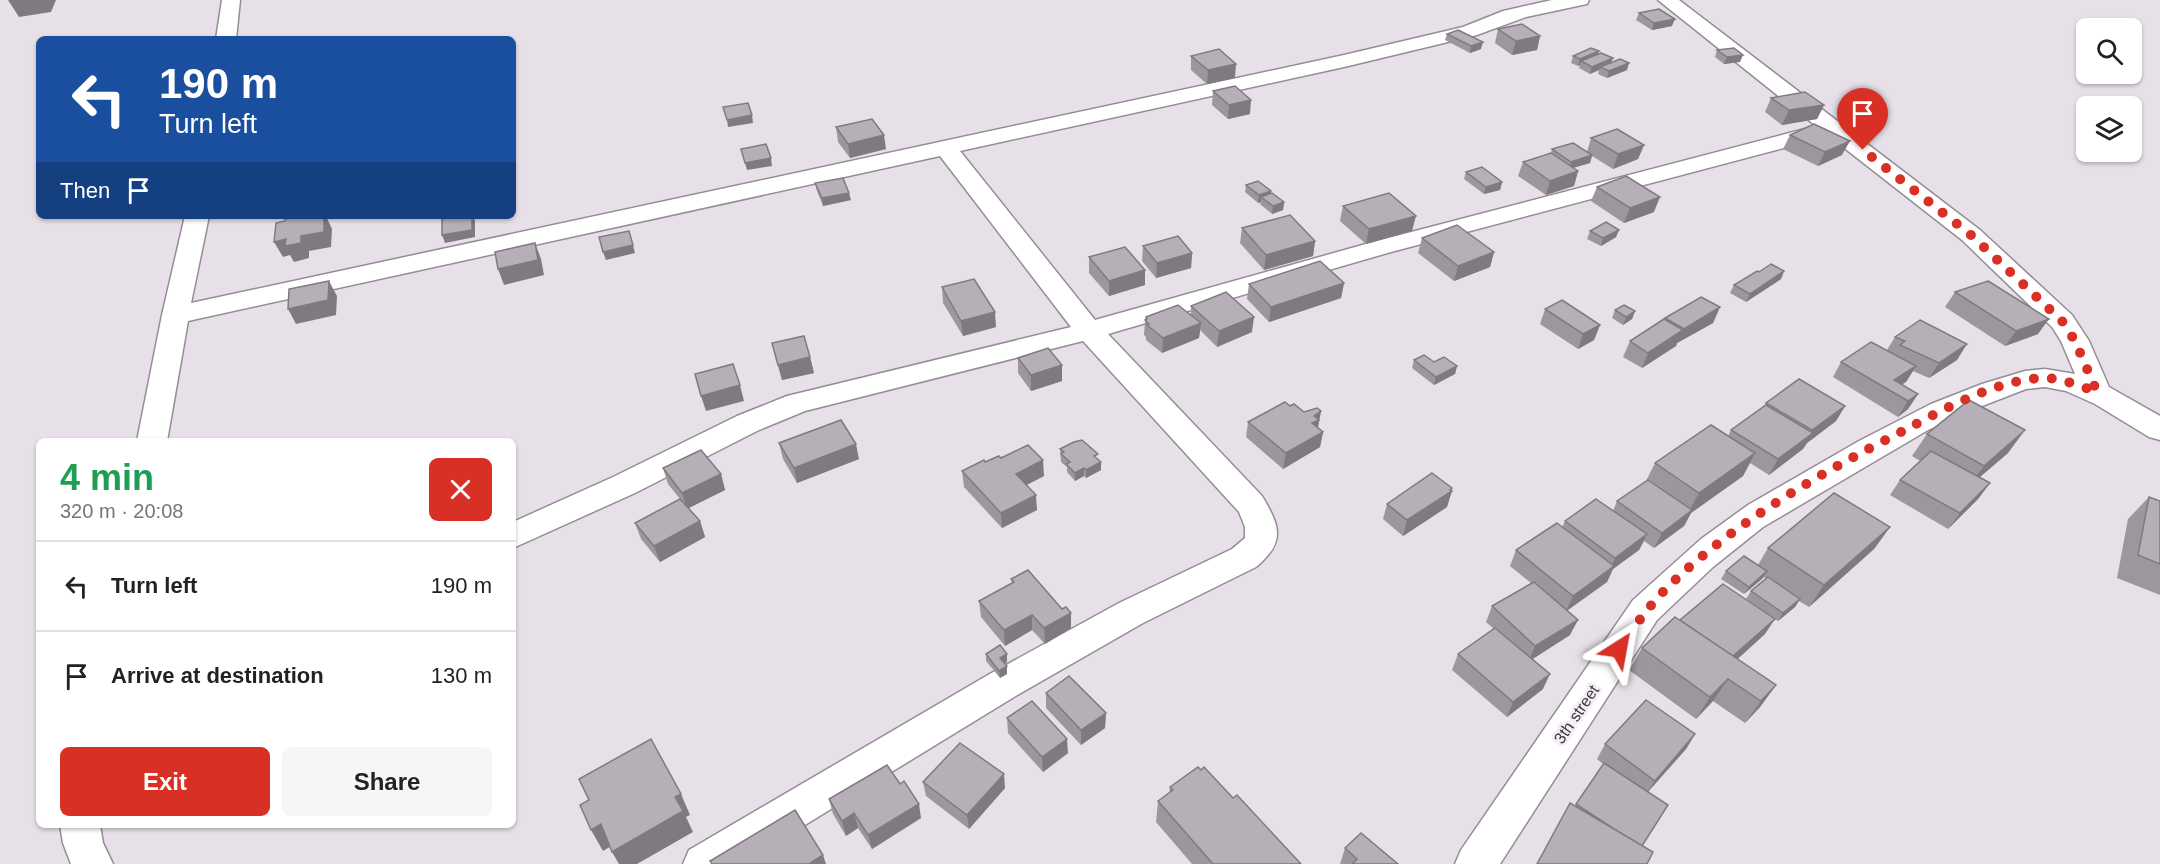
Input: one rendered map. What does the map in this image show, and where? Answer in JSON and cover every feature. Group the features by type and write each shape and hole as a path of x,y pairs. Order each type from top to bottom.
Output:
{"street":[{"path":"226,36 231,0"},
{"path":"175,315 1344,61 1470,31 1483,24 1506,17 1580,0"},
{"path":"1667,0 1971,235 2062,321 2075,341 2097,392"},
{"path":"516,535 624,485 748,423 797,403 1089,331 1382,246 1833,128"},
{"path":"704,864 1001,686 1131,613 1244,558 1257,548 1262,539 1260,519 1251,504 1089,331 945,147"},
{"path":"153,438 175,315 196,219"},
{"name":"3th street","path":"1476,864 1645,610 1671,583 1738,528 1853,457 1942,411 2008,385 2043,378 2066,382 2097,392 2160,430"},
{"path":"80,828 83,843 92,864"}],"building":[{"path":"1659,9 1675,19 1654,23 1639,13"},
{"path":"1522,24 1540,36 1516,41 1498,29"},
{"path":"1458,30 1483,42 1471,46 1447,34"},
{"path":"1591,48 1599,51 1580,59 1573,56"},
{"path":"1734,48 1743,55 1727,57 1717,50"},
{"path":"1219,49 1236,64 1208,70 1191,56"},
{"path":"1601,53 1613,58 1592,67 1581,61"},
{"path":"1620,59 1629,63 1609,71 1600,67"},
{"path":"1235,86 1251,100 1229,105 1213,91"},
{"path":"1805,92 1824,105 1789,110 1771,98"},
{"path":"748,103 752,115 727,120 723,107"},
{"path":"872,119 884,135 848,144 836,127"},
{"path":"1814,124 1850,141 1825,152 1790,135"},
{"path":"1617,129 1644,145 1618,154 1591,138"},
{"path":"1573,143 1592,155 1571,162 1552,149"},
{"path":"766,144 771,158 745,163 741,149"},
{"path":"1551,153 1578,171 1550,181 1523,162"},
{"path":"1482,167 1502,182 1486,187 1466,172"},
{"path":"1626,176 1660,197 1630,208 1597,187"},
{"path":"843,178 849,193 822,198 815,183"},
{"path":"1258,181 1271,191 1259,195 1246,185"},
{"path":"1272,193 1284,202 1273,206 1261,197"},
{"path":"1389,193 1416,216 1369,229 1343,206"},
{"path":"1290,215 1315,241 1266,255 1242,228"},
{"path":"285,219 324,219 324,232 301,236 301,243 285,246 286,239 274,242 276,223 285,221"},
{"path":"442,219 472,219 472,230 442,235"},
{"path":"1606,222 1619,230 1603,238 1590,231"},
{"path":"1457,225 1494,252 1458,266 1422,238"},
{"path":"629,231 633,245 603,252 599,237"},
{"path":"1178,236 1192,253 1157,263 1143,246"},
{"path":"535,243 538,260 498,269 495,252"},
{"path":"1125,247 1145,270 1109,281 1089,257"},
{"path":"1320,261 1344,283 1271,307 1249,284"},
{"path":"1771,264 1784,271 1750,294 1734,285 1757,271 1759,272"},
{"path":"974,279 995,312 961,321 942,287"},
{"path":"329,281 328,300 288,309 289,289"},
{"path":"1988,281 2049,319 2016,331 1955,292"},
{"path":"1226,292 1254,317 1219,331 1191,306"},
{"path":"1701,297 1720,307 1684,329 1665,318"},
{"path":"1562,300 1600,325 1583,334 1545,309"},
{"path":"1178,305 1201,323 1163,338 1147,325 1149,324 1145,320 1146,317"},
{"path":"1624,305 1635,311 1626,317 1615,310"},
{"path":"1664,319 1683,330 1648,353 1630,341"},
{"path":"1920,320 1967,344 1939,363 1900,345 1905,341 1895,337"},
{"path":"804,336 810,357 778,365 772,343"},
{"path":"1871,342 1916,366 1894,380 1918,394 1908,401 1841,362"},
{"path":"1048,348 1062,365 1031,375 1018,358"},
{"path":"1424,355 1434,362 1444,357 1457,366 1436,377 1414,360"},
{"path":"733,364 740,385 701,396 695,374"},
{"path":"1799,379 1845,406 1812,430 1766,403"},
{"path":"1969,400 2025,430 1984,466 1927,434"},
{"path":"1285,402 1290,406 1294,404 1304,412 1317,408 1321,411 1314,416 1319,420 1312,423 1323,432 1286,453 1248,422"},
{"path":"1766,405 1813,433 1778,459 1731,430"},
{"path":"841,420 856,444 794,468 779,443"},
{"path":"1711,425 1755,453 1699,493 1655,463"},
{"path":"1082,440 1098,454 1094,456 1101,462 1075,473 1066,464 1070,462 1061,454 1064,452 1060,449"},
{"path":"1028,445 1043,460 1016,474 1036,495 1001,513 962,471 984,460 985,462 999,456 1001,458"},
{"path":"701,450 721,474 682,493 663,468"},
{"path":"1931,451 1990,483 1960,513 1900,480"},
{"path":"1432,473 1452,488 1450,490 1452,491 1407,520 1387,504"},
{"path":"1648,480 1692,510 1662,533 1617,501"},
{"path":"1834,493 1890,527 1824,585 1768,548"},
{"path":"2149,497 2160,501 2160,564 2138,555"},
{"path":"680,499 700,521 654,546 635,523"},
{"path":"1596,499 1647,534 1615,558 1565,521"},
{"path":"1557,523 1614,566 1573,596 1516,550"},
{"path":"1744,556 1767,571 1749,587 1726,571"},
{"path":"1028,570 1062,609 1066,607 1071,613 1044,628 1032,615 1004,630 979,601 1014,582 1011,579"},
{"path":"1768,577 1800,599 1783,613 1751,591"},
{"path":"1534,582 1578,620 1535,646 1492,606"},
{"path":"1723,584 1775,619 1733,656 1680,620"},
{"path":"1675,617 1776,685 1761,701 1728,679 1710,697 1642,648"},
{"path":"1495,628 1550,674 1513,702 1458,654"},
{"path":"1000,645 1007,654 1000,658 1007,666 999,671 986,654"},
{"path":"1069,676 1106,713 1081,730 1046,693"},
{"path":"1646,700 1695,734 1655,781 1605,744"},
{"path":"1032,701 1067,739 1042,757 1007,718"},
{"path":"651,739 681,794 675,797 683,811 612,852 601,824 591,830 580,805 589,800 579,779"},
{"path":"960,743 1004,774 967,815 923,782"},
{"path":"1604,763 1668,805 1642,846 1576,804"},
{"path":"887,765 900,784 904,781 919,804 868,835 854,813 842,821 829,799"},
{"path":"1198,767 1201,770 1204,767 1233,798 1237,795 1301,864 1213,864 1158,801 1173,790 1170,787"},
{"path":"1570,803 1653,852 1647,864 1537,864"},
{"path":"795,810 823,855 809,864 712,864 710,861"},
{"path":"1361,833 1398,864 1352,864 1357,859 1345,848"}],"route":[{"path":"1619,649 1645,610 1671,583 1738,528 1853,457 1942,411 2008,385 2043,378 2066,382 2097,392 2084,359 2062,321 1971,235 1863,150"}]}
